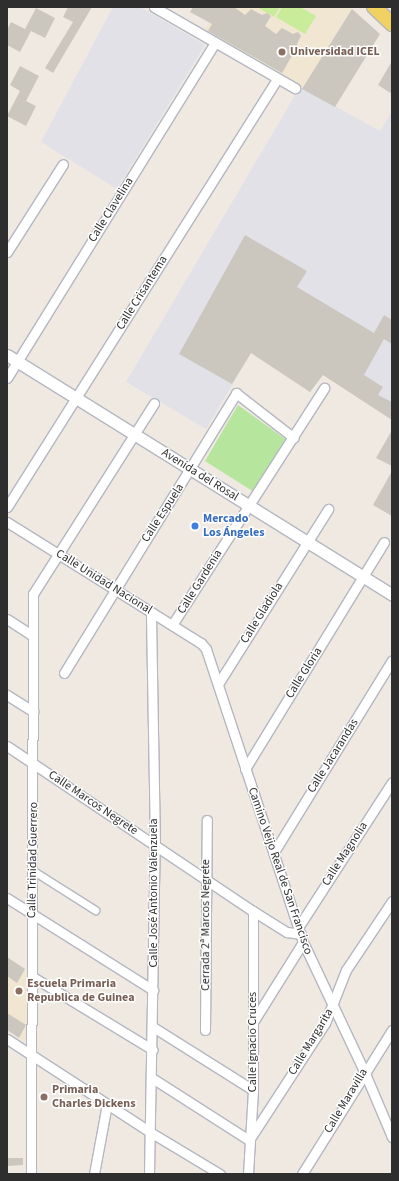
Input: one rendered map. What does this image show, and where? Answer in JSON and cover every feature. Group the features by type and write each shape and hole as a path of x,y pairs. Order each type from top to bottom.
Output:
{"main road":[{"path":"374,7 392,24"}],"street":[{"path":"154,7 295,88"},
{"name":"Calle Clavelina","path":"7,378 215,42"},
{"name":"Calle Crisantema","path":"7,507 277,79"},
{"path":"7,252 63,164"},
{"name":"Avenida del Rosal","path":"7,355 392,595"},
{"name":"Calle Gardenia","path":"172,625 294,438 324,388"},
{"name":"Calle Espuela","path":"64,674 115,589 191,469 236,393 294,438"},
{"name":"Calle Trinidad Guerrero","path":"31,1174 34,594 58,553 154,403"},
{"name":"Calle Gladiola","path":"218,684 328,508"},
{"name":"Calle Unidad Nacional","path":"7,522 201,643"},
{"name":"Calle Gloria","path":"245,769 364,577 384,542"},
{"name":"Calle José Antonio Valenzuela","path":"149,1174 153,1050 155,845 151,612"},
{"path":"7,619 33,636"},
{"name":"Camino Veijo Real de San Francisco","path":"201,643 206,649 301,934 364,1071 392,1137"},
{"name":"Calle Jacarandas","path":"274,852 392,660"},
{"path":"7,695 33,711"},
{"name":"Calle Marcos Negrete","path":"7,746 253,911 287,932 301,934"},
{"name":"Calle Magnolia","path":"253,1022 301,934 392,782"},
{"name":"Cerrada 2ª Marcos Negrete","path":"205,1030 207,820"},
{"path":"32,870 95,910"},
{"path":"7,898 153,990"},
{"name":"Calle Margarita","path":"249,1140 325,1023 333,1005 337,987 346,970 392,901"},
{"name":"Calle Ignacio Cruces","path":"248,1174 253,1090 253,911"},
{"path":"33,977 153,1050"},
{"path":"153,1027 253,1090"},
{"name":"Calle Maravilla","path":"303,1174 364,1071 392,1030"},
{"path":"7,1039 150,1132 220,1174"},
{"path":"152,1078 249,1140"},
{"path":"94,1174 107,1104"}],"shaded area":[{"path":"113,7 140,7 205,45 117,189 41,142"},
{"name":"Universidad ICEL","path":"218,7 350,7 352,9 302,89 204,32"},
{"path":"300,87 380,131 392,111 392,420 323,375 310,392 251,353 206,429 126,382"},
{"name":"Escuela Primaria Republica de Guinea","path":"7,957 30,973 31,1045 7,1030"}],"green space":[{"path":"257,7 280,7 274,17"},
{"path":"282,7 300,7 316,16 305,34 276,17"},
{"path":"238,405 285,439 254,492 205,461"}],"building":[{"path":"68,7 92,7 53,73 45,68 73,22 63,17"},
{"path":"193,7 234,7 245,15 251,9 262,15 267,13 271,16 265,26 276,34 282,28 293,34 298,32 301,36 297,44 298,45 282,73 208,31 212,24 190,12"},
{"path":"36,8 55,18 45,38 31,31 20,52 7,45 7,30 11,22 25,29"},
{"path":"352,9 380,34 335,107 302,89"},
{"path":"392,61 392,94 378,85"},
{"path":"20,66 39,76 26,101 36,106 26,126 7,116 20,91 10,85"},
{"path":"245,235 307,271 297,287 374,333 384,315 392,320 392,344 384,339 364,375 383,387 378,395 392,402 392,420 323,375 310,392 251,353 232,384 179,354"},
{"path":"392,430 392,466 376,458"},
{"path":"392,471 392,516 373,505"},
{"path":"7,957 25,969 17,983 7,976"},
{"path":"7,1013 26,1025 19,1038 7,1030"},
{"path":"7,1158 23,1158 23,1165 7,1166"}],"place":[{"name":"Universidad ICEL","path":"282,52"},
{"name":"Mercado Los Ángeles","path":"195,526"},
{"name":"Escuela Primaria Republica de Guinea","path":"19,991"},
{"name":"Primaria Charles Dickens","path":"44,1097"}]}
